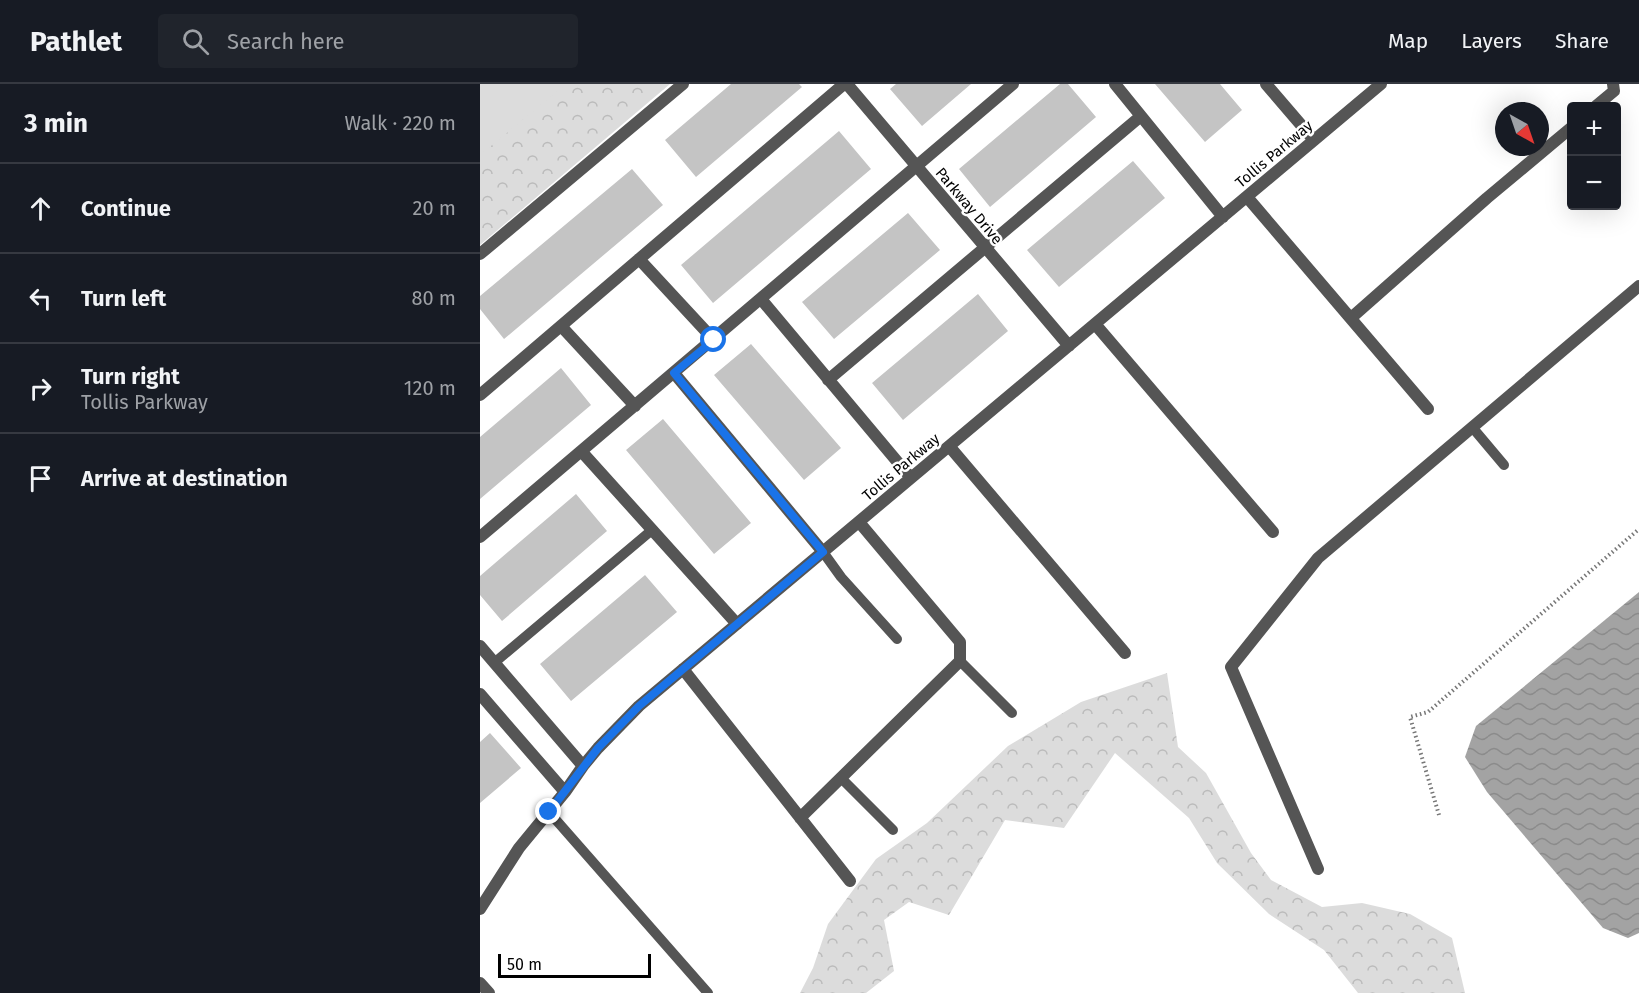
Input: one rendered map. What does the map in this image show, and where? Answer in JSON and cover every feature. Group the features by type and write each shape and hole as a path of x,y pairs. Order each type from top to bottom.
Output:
{"street":[{"path":"480,254 683,84"},
{"path":"480,395 846,84"},
{"name":"Parkway Drive","path":"846,84 1069,346"},
{"path":"480,537 1013,84"},
{"path":"1115,84 1223,217"},
{"path":"1266,84 1314,140"},
{"name":"Tollis Parkway","path":"480,909 519,848 565,792 583,765 639,706 1382,84"},
{"path":"1601,102 1614,91 1613,84"},
{"path":"828,380 1141,116"},
{"path":"1351,318 1567,131"},
{"path":"1247,197 1428,409"},
{"path":"639,259 714,340"},
{"path":"1318,869 1231,667 1318,558 1638,289"},
{"path":"761,300 911,478"},
{"path":"1095,324 1273,532"},
{"path":"561,326 635,406"},
{"path":"674,373 823,552"},
{"path":"949,446 1125,653"},
{"path":"582,452 737,624"},
{"path":"800,818 960,661 960,642 859,522"},
{"path":"480,646 583,765"},
{"path":"683,669 850,881"},
{"path":"480,694 565,792"},
{"path":"480,983 489,993"}],"lane":[{"path":"1472,427 1504,465"},
{"path":"494,663 652,530"},
{"path":"823,552 841,577 897,639"},
{"path":"960,661 1012,712"},
{"path":"841,778 893,830"},
{"path":"549,812 708,993"}],"path":[{"path":"1439,815 1410,717 1428,712 1639,529"}],"green space":[{"path":"480,84 670,84 480,245"},
{"path":"480,84 566,84 480,155"},
{"path":"1167,673 1178,747 1206,773 1251,853 1271,880 1322,907 1362,903 1410,914 1452,938 1465,993 1358,993 1324,950 1269,914 1217,863 1189,818 1115,753 1064,828 1005,820 949,915 909,902 884,920 894,971 866,993 800,993 813,968 828,924 876,859 927,823 1008,746 1081,702"}],"water":[{"path":"1639,592 1639,933 1628,938 1603,928 1487,792 1465,757 1476,726"}],"building":[{"path":"731,84 799,84 802,87 696,177 665,140"},
{"path":"896,84 971,84 922,126 890,89"},
{"path":"1060,84 1068,84 1096,117 990,207 959,169"},
{"path":"1155,84 1220,84 1242,110 1205,142"},
{"path":"839,131 871,169 713,303 681,265"},
{"path":"1133,161 1165,198 1059,287 1027,250"},
{"path":"632,169 663,205 504,339 480,309 480,296"},
{"path":"908,213 940,250 834,339 802,302"},
{"path":"978,294 1008,331 903,420 872,383"},
{"path":"751,344 841,448 804,480 714,375"},
{"path":"561,368 591,405 480,499 480,437"},
{"path":"663,419 751,523 714,554 626,450"},
{"path":"576,494 607,531 502,621 480,595 480,576"},
{"path":"645,575 677,612 571,701 540,664"},
{"path":"490,733 521,768 480,803 480,742"}],"route":[{"path":"549,812 583,765 639,706 823,552 674,373 714,340"}]}
